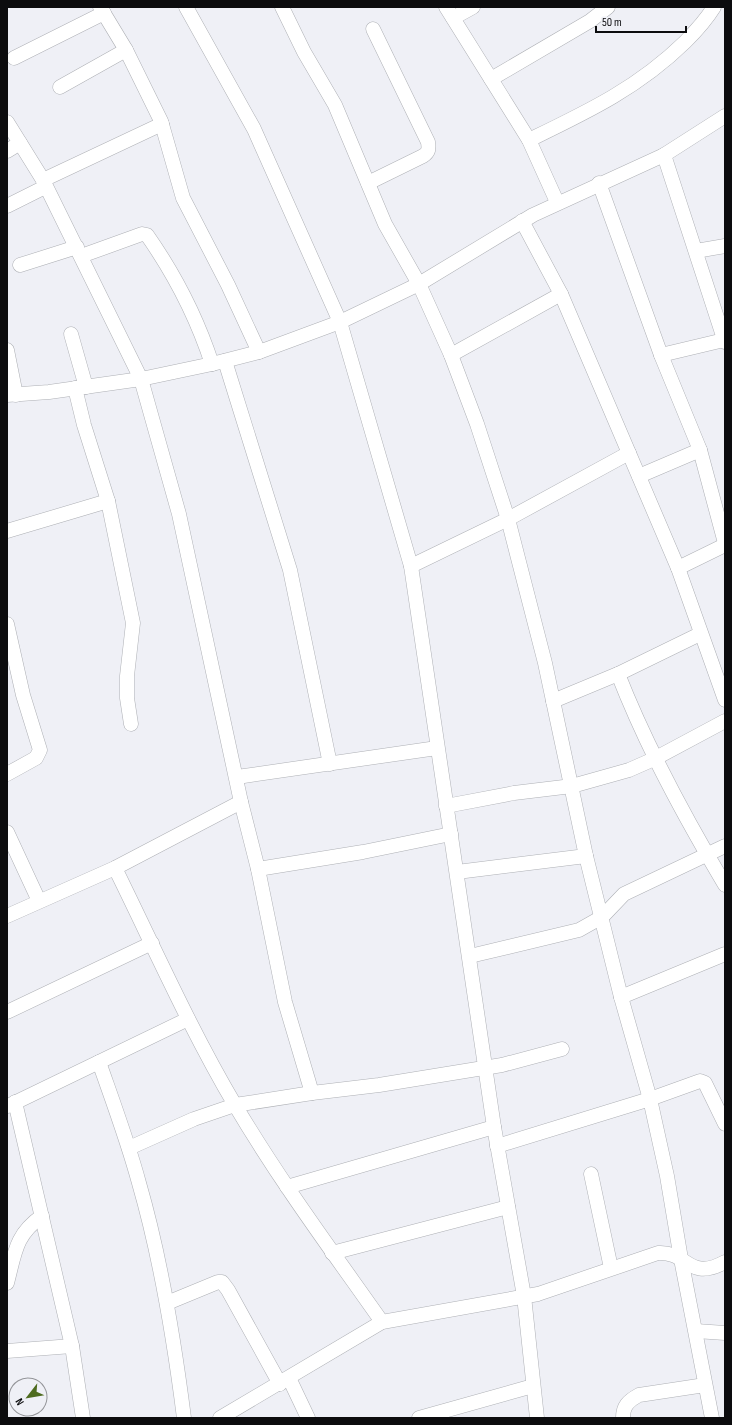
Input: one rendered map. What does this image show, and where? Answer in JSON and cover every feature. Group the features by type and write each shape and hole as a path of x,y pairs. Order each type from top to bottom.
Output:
{"street":[{"path":"186,7 254,129 340,322 364,400 411,566 437,748 470,956 494,1128 524,1296 537,1418"},
{"path":"282,7 304,52 335,105 385,224 419,284 451,355 477,424 508,519 553,701 586,856 650,1099 667,1176 681,1259 712,1418"},
{"path":"473,7 450,12 529,140 557,202"},
{"path":"491,79 590,21 608,7"},
{"path":"529,140 610,100 636,83 673,54 695,32 714,7"},
{"path":"14,58 102,10 126,50 162,124 183,198 228,285 259,352"},
{"path":"368,183 423,156 428,153 429,148 428,142 373,29"},
{"path":"60,87 126,50"},
{"path":"7,350 12,395 80,388 141,379 218,363 259,352 340,322 419,284 522,221 557,202 664,155 725,116"},
{"path":"7,122 44,183 141,379 155,424 179,514 241,802 258,869 285,1002 312,1093"},
{"path":"7,206 44,183 162,124"},
{"path":"7,151 20,143"},
{"path":"661,355 725,341 664,155"},
{"path":"598,183 661,355 700,450 725,544 678,568"},
{"path":"522,221 561,294 629,452 678,568 700,634 725,700"},
{"path":"20,265 79,252 142,234 147,235 190,307 218,363 290,570 330,764"},
{"path":"696,251 725,246"},
{"path":"451,355 561,294"},
{"path":"71,334 80,388 84,425 108,501 133,623 127,676 127,698 131,724"},
{"path":"639,476 700,450"},
{"path":"411,566 508,519 629,452"},
{"path":"7,531 108,501"},
{"path":"7,624 23,695 40,750 36,758 7,774"},
{"path":"553,701 618,674 700,634"},
{"path":"618,674 654,759 725,885"},
{"path":"446,806 514,793 572,786 630,770 654,759 725,721"},
{"path":"237,778 437,748"},
{"path":"7,916 115,868 241,802"},
{"path":"7,832 40,901"},
{"path":"258,869 363,852 451,834"},
{"path":"470,956 579,930 602,917 624,894 725,846"},
{"path":"457,872 586,856"},
{"path":"115,868 188,1019 235,1105 287,1187 382,1322"},
{"path":"7,1012 152,943"},
{"path":"622,997 725,954"},
{"path":"83,1418 72,1346 42,1216 11,1104 188,1019"},
{"path":"129,1148 194,1119 235,1105 312,1093 379,1085 502,1065 562,1049"},
{"path":"99,1062 129,1148 150,1222 167,1303 184,1418"},
{"path":"497,1146 650,1099 702,1081 705,1083 725,1124"},
{"path":"287,1187 494,1128"},
{"path":"591,1174 612,1268"},
{"path":"332,1253 508,1207"},
{"path":"7,1283 22,1234 28,1226 42,1216"},
{"path":"220,1418 382,1322 524,1296 559,1287 658,1253 669,1253 694,1268 706,1270 725,1262"},
{"path":"167,1303 218,1282 222,1282 308,1418"},
{"path":"696,1331 725,1333"},
{"path":"7,1351 72,1346"},
{"path":"623,1418 625,1406 639,1395 705,1385"},
{"path":"419,1418 533,1386"}]}
